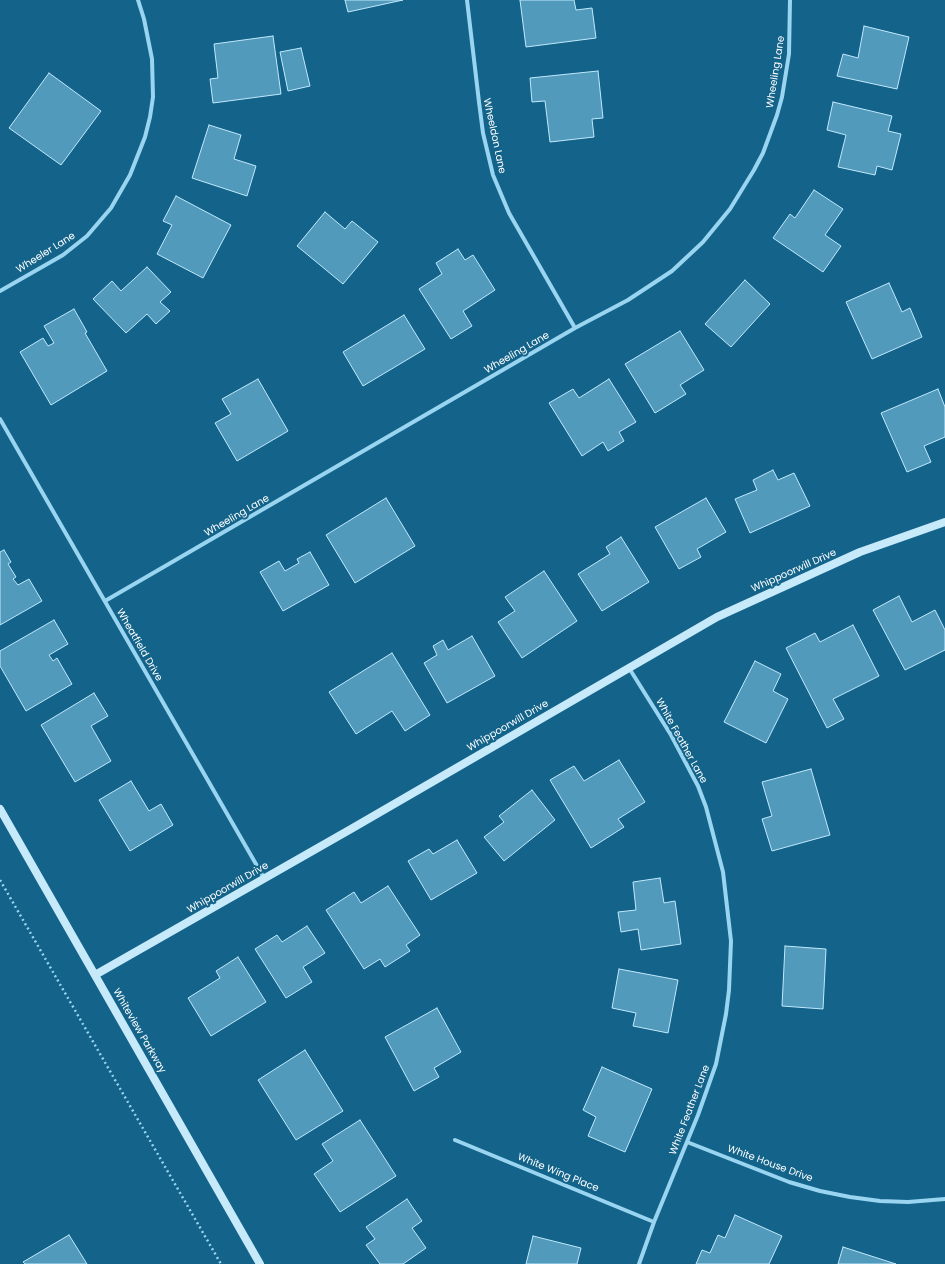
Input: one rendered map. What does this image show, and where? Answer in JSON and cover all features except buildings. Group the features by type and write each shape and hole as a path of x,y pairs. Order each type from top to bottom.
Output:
{"street":[{"name":"Wheeler Lane","path":"0,291 63,254 87,236 111,208 130,175 145,137 153,97 152,59 144,19 138,0"},
{"name":"Wheeldon Lane","path":"467,0 478,102 483,132 493,174 509,214 575,328"},
{"name":"Wheeling Lane","path":"104,601 575,328 628,300 672,270 703,242 730,209 763,153 782,97 789,54 790,0"},
{"name":"Wheatfield Drive","path":"0,420 264,878"},
{"name":"Whippoorwill Drive","path":"95,975 352,829 717,617 860,552 945,522"},
{"name":"White Feather Lane","path":"629,667 672,735 698,786 706,807 723,872 731,941 731,966 728,998 722,1038 716,1064 707,1091 654,1222 639,1264"},
{"name":"Whiteview Parkway","path":"0,809 260,1264"},
{"name":"White Wing Place","path":"456,1140 654,1222"},
{"name":"White House Drive","path":"687,1142 789,1182 850,1198 908,1202 945,1199"}],"path":[{"path":"0,880 221,1264"}]}
